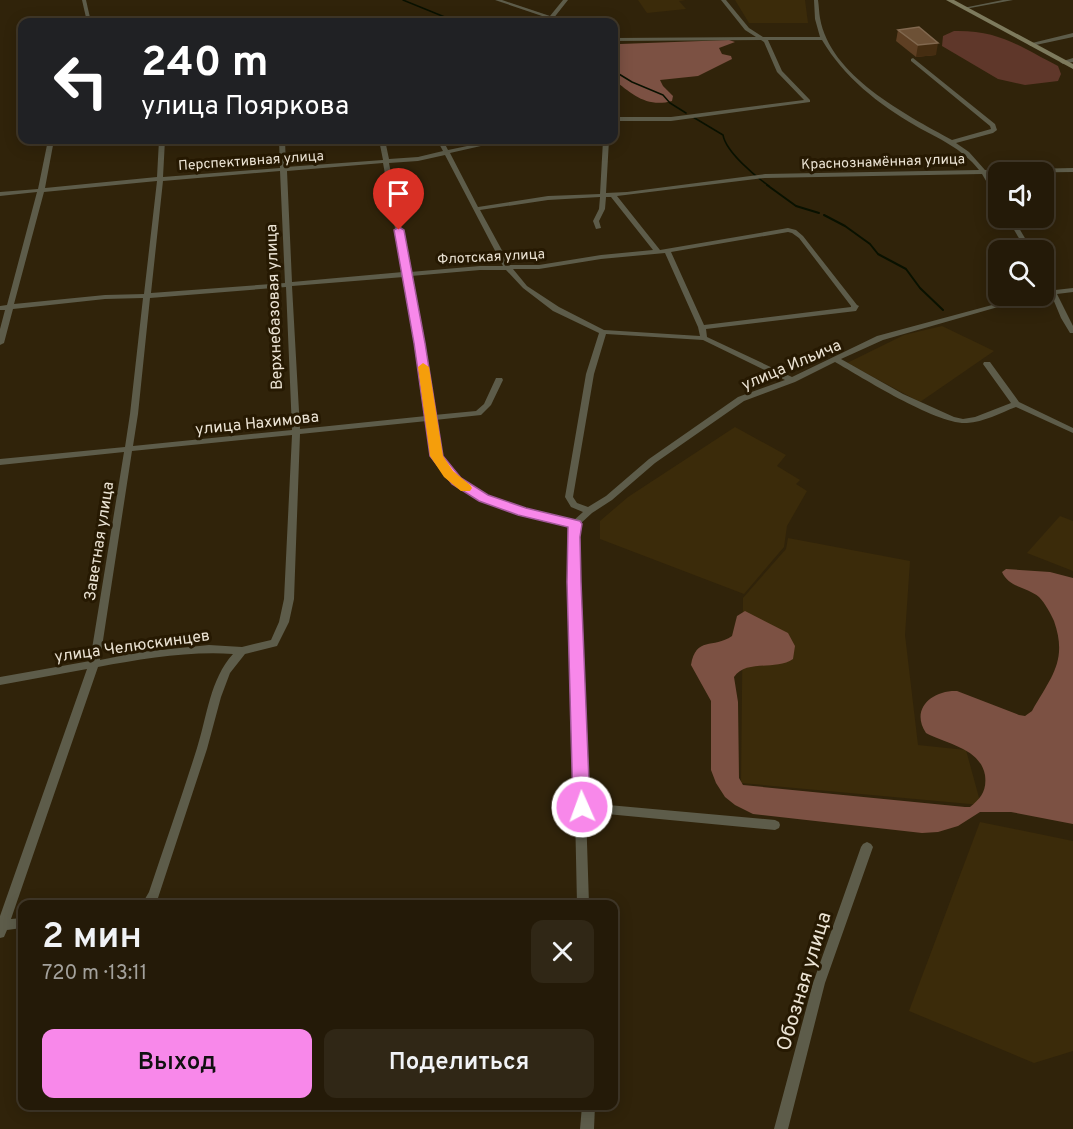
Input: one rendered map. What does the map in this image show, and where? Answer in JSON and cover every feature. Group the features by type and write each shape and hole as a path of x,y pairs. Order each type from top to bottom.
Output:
{"main road":[{"path":"949,0 1073,67"}],"street":[{"path":"84,0 88,18"},
{"path":"497,0 544,18"},
{"path":"551,18 566,0"},
{"path":"618,119 660,120 808,102 780,72 763,39 747,29 723,0"},
{"path":"816,0 815,11 824,38 843,66 870,92 908,119 952,142 968,154 988,179"},
{"path":"965,8 1011,0"},
{"path":"1031,44 1073,35"},
{"path":"618,40 824,38"},
{"path":"913,60 993,125 994,129 991,132 952,142"},
{"path":"1063,62 1073,60"},
{"path":"0,343 41,190 50,144"},
{"name":"Заветная улица","path":"2,929 94,664 139,372 162,144"},
{"name":"Верхнебазовая улица","path":"269,645 274,644 279,637 288,611 296,433 287,283 282,144"},
{"path":"383,144 407,273 436,456 448,474 467,490 502,506 576,524 573,537 583,900"},
{"path":"442,144 507,267 516,279 543,300 603,332 704,338 792,380"},
{"name":"Перспективная улица","path":"0,194 386,162 447,153 484,144"},
{"path":"598,228 596,220 602,209 606,144"},
{"name":"Краснознамённая улица","path":"613,195 765,176 1073,170"},
{"path":"476,209 548,198 613,195 658,252"},
{"name":"Флотская улица","path":"0,308 407,273 539,267 601,257 668,251 788,230 794,231 801,237 855,308 702,327"},
{"path":"668,251 702,327 704,338"},
{"path":"1073,290 1054,291 1064,318 1073,331"},
{"name":"улица Ильича","path":"576,524 652,461 741,399 792,380 880,338 994,306"},
{"path":"589,511 574,505 569,497 590,374 603,332"},
{"path":"837,360 920,405 957,420 972,419 1016,404"},
{"path":"987,364 1016,404 1073,431"},
{"name":"улица Нахимова","path":"0,462 296,433 482,411 499,380"},
{"name":"улица Челюскинцев","path":"0,681 94,664 209,649 242,651 269,645"},
{"path":"150,900 217,695 235,657 242,651"},
{"path":"582,807 775,825"},
{"name":"Обозная улица","path":"781,1129 819,983 867,847"},
{"path":"2,929 18,924"},
{"path":"587,1129 589,1110"}],"shaded area":[{"path":"638,0 686,0 679,1 686,9 647,13"},
{"path":"735,0 805,0 808,23 749,23"},
{"path":"954,31 984,33 1020,46 1058,66 1061,74 1058,81 1025,85 998,79 942,46 943,36"},
{"path":"729,40 735,42 719,48 722,54 731,56 732,59 698,76 660,80 673,96 672,101 663,103 640,98 618,83 618,46 620,44"},
{"path":"942,326 994,351 920,402 847,363 904,335"},
{"path":"735,427 786,455 777,466 800,480 796,484 807,491 787,526 784,547 744,594 600,539 600,521 628,497"},
{"path":"1060,516 1073,521 1073,571 1027,553"},
{"path":"788,538 910,561 905,635 918,745 966,750 981,805 741,783 743,598 786,549"},
{"path":"1006,569 1050,572 1073,578 1073,824 1011,812 980,812 958,826 938,832 922,833 753,814 725,797 711,770 711,701 691,665 693,656 701,647 732,636 737,616 745,611 788,633 795,646 793,659 778,664 746,668 734,677 738,702 739,778 743,785 970,807 984,790 985,775 982,766 961,748 926,733 922,724 922,709 926,703 939,694 957,691 1025,716 1032,711 1051,678 1058,658 1058,635 1048,609 1035,594 1009,581 1002,572"},
{"path":"980,822 1073,841 1073,1051 1034,1063 909,1011"}],"building":[{"path":"919,27 938,43 918,45 898,30"}],"waterway":[{"path":"403,0 447,18"},
{"path":"618,73 663,95 670,103 686,113"},
{"path":"693,117 723,135 735,156 769,186"},
{"path":"767,185 796,206 819,213"},
{"path":"824,215 845,226 870,244 878,254 906,269 920,288 943,310"}],"slow traffic":[{"path":"423,367 436,456 448,474 466,488"}],"route":[{"path":"399,230 420,343 436,456 442,466 467,490 483,498 523,512 576,524 573,537 582,807"}]}
